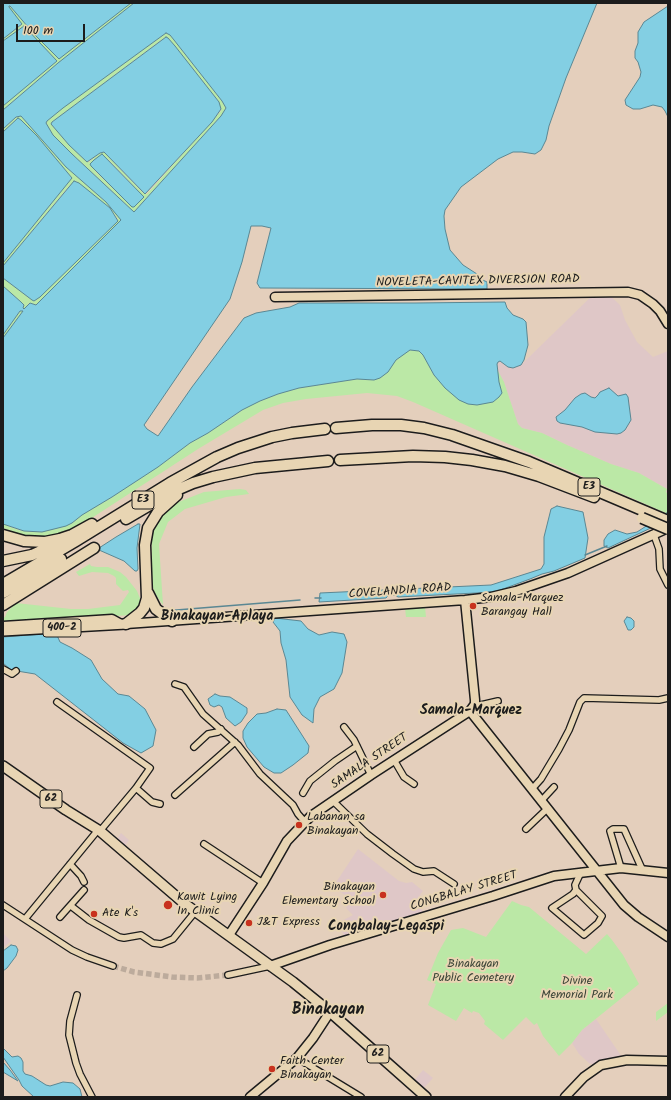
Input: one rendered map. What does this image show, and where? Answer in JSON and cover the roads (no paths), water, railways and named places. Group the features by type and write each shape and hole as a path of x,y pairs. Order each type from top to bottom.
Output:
{"highway":[{"name":"E3","path":"336,428 378,425 409,426 452,435 530,462 645,515 664,532"},
{"name":"E3","path":"3,584 89,542 202,465 224,454 265,439 292,433 325,429"},
{"name":"E3","path":"340,460 397,456 430,456 487,462 550,480 645,515 668,521"},
{"name":"E3","path":"3,592 89,542 152,502 187,485 213,476 248,469 328,461"},
{"path":"3,561 39,553 72,535 168,477 183,470 202,465"},
{"path":"124,624 140,613 146,602 148,593 145,546 148,528 158,512 187,485"},
{"path":"3,535 24,541 40,542 60,540 72,535"},
{"path":"3,606 89,542"},
{"path":"148,593 156,609 172,621"}],"main road":[{"name":"NOVELETA-CAVITEX DIVERSION ROAD","path":"275,297 628,292 640,295 653,304 660,311 668,324"},
{"name":"COVELANDIA ROAD","path":"3,632 491,597 516,591 568,573 664,532"},
{"path":"465,600 475,700 475,704 471,709 627,908 668,937"},
{"name":"COVELANDIA ROAD","path":"3,626 112,619 124,624"},
{"name":"SAMALA STREET","path":"229,935 288,841 305,822 371,775 471,709"},
{"name":"62","path":"3,766 99,831 168,891 195,912 229,935 330,1012 426,1097"},
{"name":"CONGBALAY STREET","path":"270,966 330,945 449,910 554,876 621,868 668,873"},
{"path":"250,1097 297,1058 313,1038 330,1012"},
{"path":"565,1097 584,1076 601,1065 628,1060 668,1061"}],"street":[{"path":"664,532 659,549 660,569 668,585"},
{"path":"3,669 12,674 16,672"},
{"path":"175,684 184,688 198,708 235,742 260,774 293,805 305,822"},
{"path":"532,788 541,779 559,749 569,730 580,702 584,698 659,700 668,698"},
{"path":"471,709 498,701"},
{"path":"25,919 150,770 150,767 57,702"},
{"path":"344,727 357,746 371,775"},
{"path":"194,747 208,734 218,732 221,729"},
{"path":"175,795 235,742"},
{"path":"303,793 310,781 357,746"},
{"path":"394,760 404,777 414,784"},
{"path":"542,800 554,787"},
{"path":"136,788 152,802 160,804"},
{"path":"333,801 367,834 414,869 423,872 434,871 454,884"},
{"path":"526,829 548,808"},
{"path":"621,868 610,831 613,829 624,829 642,870"},
{"path":"204,844 263,883"},
{"path":"70,864 81,876 84,882"},
{"path":"576,890 552,908 584,935 598,922 602,916 576,890 575,885 581,872"},
{"path":"60,918 84,890"},
{"path":"3,904 72,950 107,965 114,966"},
{"path":"71,906 89,920 120,937 124,938 141,935 153,943 161,944 173,939 195,912"},
{"path":"228,975 270,966"},
{"path":"77,995 70,1021 69,1036 80,1074 92,1097"},
{"path":"297,1058 361,1097"}],"water":[{"path":"3,3 131,3 59,59 34,34 10,6 9,7 22,24 3,39"},
{"path":"134,3 597,3 566,78 549,126 546,140 541,150 535,154 513,152 498,159 461,187 445,210 445,229 450,250 463,265 477,274 480,279 487,282 487,289 260,288 257,283 271,228 251,226 242,262 230,299 144,425 147,429 158,436 192,387 244,318 256,313 290,307 299,303 505,302 507,308 513,315 523,319 526,322 528,345 521,365 513,368 508,367 500,361 498,362 499,382 502,393 499,397 493,402 477,405 468,404 459,400 445,388 434,375 423,355 419,351 410,350 396,360 388,372 380,378 374,380 357,379 299,388 278,394 242,410 208,433 190,443 158,467 66,526 42,532 24,531 3,524 3,338 23,311 20,311 3,335 3,286 24,305 24,309 30,303 36,305 121,220 106,202 66,167 21,116 16,117 3,129 3,110 58,63","holes":["166,33 170,35 226,108 221,116 134,212 53,135 46,123 63,108"]},
{"path":"668,6 668,117 662,107 653,105 640,109 633,109 626,105 625,100 640,77 641,72 635,58 635,51 638,43 638,32 644,22"},
{"path":"24,26 57,61 3,106 3,41"},
{"path":"166,37 175,46 219,102 221,109 212,122 145,194 104,152 87,162 69,145 51,124"},
{"path":"18,118 37,136 72,178 3,263 3,132"},
{"path":"102,154 144,197 134,207 132,207 91,166 90,164"},
{"path":"74,181 79,183 110,208 118,221 40,297 34,301 3,278 3,266"},
{"path":"609,388 618,396 626,394 628,397 631,420 625,430 621,433 595,432 557,421 556,417 581,394 585,393 595,398 600,392"},
{"path":"557,506 583,512 588,538 585,558 554,571 495,592 398,597 395,595 389,595 386,598 319,602 320,593 491,585 541,569 544,564 544,537 551,509"},
{"path":"668,512 668,520 608,548 604,546 604,540 608,534 615,530 627,534 637,532"},
{"path":"140,524 137,548 138,569 135,571 124,561 99,550 99,548"},
{"path":"627,617 634,621 634,627 631,630 628,630 624,621"},
{"path":"275,618 301,621 308,629 319,635 332,632 344,634 347,642 342,673 334,689 320,697 314,709 313,723 302,715 290,697 286,660 281,643 280,631 273,622"},
{"path":"56,633 60,642 91,660 102,679 118,694 129,696 145,709 156,730 153,746 141,753 123,743 35,674 11,670 3,663 3,637"},
{"path":"215,694 230,697 247,708 247,713 241,722 235,726 226,718 222,707 219,705 214,707 210,705 208,699"},
{"path":"277,709 286,710 309,746 308,753 281,773 274,773 264,767 247,747 243,738 243,731 248,723 257,714 266,713"},
{"path":"11,945 16,946 18,950 16,956 3,971 3,951"},
{"path":"3,1048 12,1057 18,1056 21,1058 23,1062 23,1071 25,1074 32,1076 50,1086 63,1082 73,1083 80,1089 82,1097 34,1097 22,1086 3,1057"},
{"path":"3,1062 10,1070 18,1081 3,1072"}],"waterway":[{"path":"585,555 607,546"},
{"path":"315,598 321,598"},
{"path":"164,611 300,600"}],"tunnel":[{"path":"113,966 134,972 172,977 197,978 228,975"}],"place":[{"name":"Samala-Marquez Barangay Hall","path":"473,606"},
{"name":"Labanan sa Binakayan","path":"299,825"},
{"name":"Binakayan Elementary School","path":"383,895"},
{"name":"Kawit Lying In Clinic","path":"168,905"},
{"name":"Ate K's","path":"94,914"},
{"name":"J&T Express","path":"249,923"},
{"name":"Faith Center Binakayan","path":"272,1069"}],"district":[{"name":"Binakayan-Aplaya","path":"217,618"},
{"name":"Samala-Marquez","path":"471,712"},
{"name":"Congbalay-Legaspi","path":"386,928"},
{"name":"Binakayan","path":"328,1011"}],"park label":[{"name":"Binakayan Public Cemetery","path":"473,972"},
{"name":"Divine Memorial Park","path":"577,989"}]}
